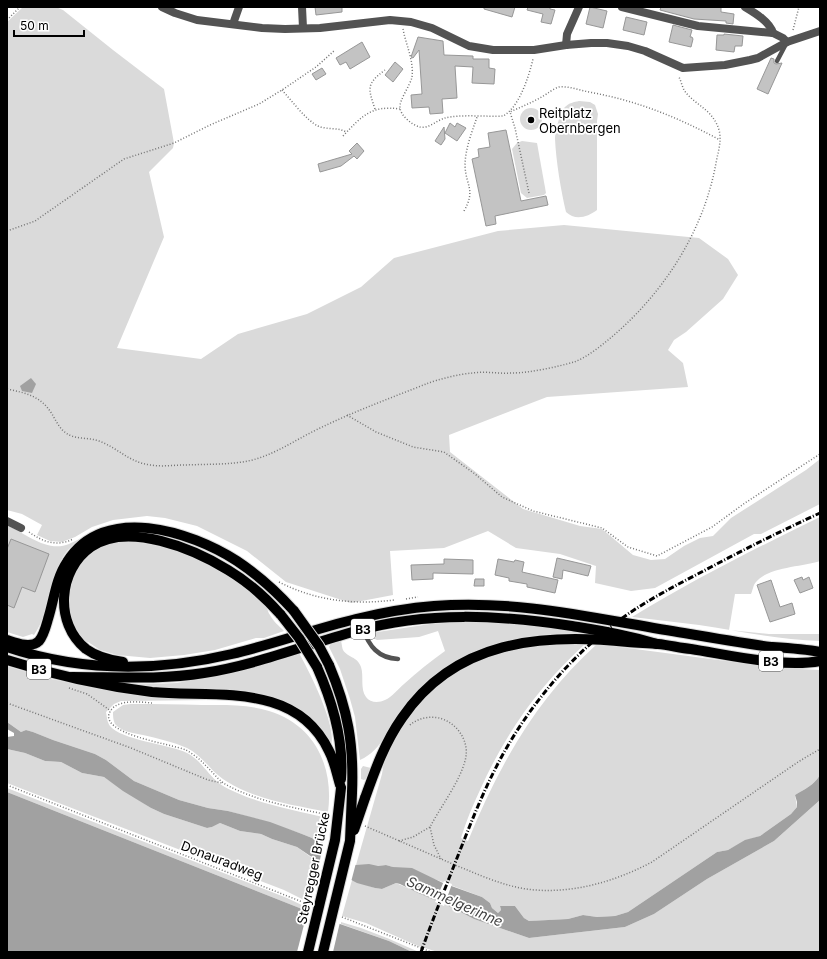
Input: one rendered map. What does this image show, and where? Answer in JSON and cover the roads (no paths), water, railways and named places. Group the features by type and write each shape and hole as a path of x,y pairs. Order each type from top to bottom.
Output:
{"main road":[{"name":"Steyregger Brücke","path":"7,640 28,645 38,642 44,634 62,571 72,554 80,546 96,536 114,530 127,528 148,527 192,539 237,561 282,598 294,611 319,646 329,665 342,697 349,726 352,755 350,841 323,952"},
{"name":"B3","path":"146,665 114,661 98,656 80,644 68,624 63,602 65,584 68,575 73,566 85,552 100,542 120,537 145,538 175,545 191,551 216,563 241,578 281,615 299,638 317,667 330,698 338,728 342,763 341,788"},
{"name":"B3","path":"7,647 44,658 78,664 110,667 184,662 233,654 355,619 382,613 432,606 489,605 536,608 707,637 820,652"},
{"name":"B3","path":"7,660 72,677 170,677 205,673 267,659 362,629 384,624 433,617 488,617 518,619 614,632 657,644"},
{"name":"B3","path":"350,841 381,756 402,718 430,686 442,676 479,655 509,645 545,640 595,639 657,644 763,660 806,664 820,661"},
{"path":"72,677 120,688 157,692 247,696 276,703 301,717 320,736 330,752 341,788"},
{"name":"Steyregger Brücke","path":"308,952 335,840 341,788"}],"street":[{"path":"162,7 197,20 262,28 285,29 327,27 377,21 403,21 432,28 458,41 480,49 534,50 591,43 628,46 659,56 683,68 725,65 758,58 787,42 820,31"},
{"path":"233,24 239,7"},
{"path":"302,7 303,28"},
{"path":"566,45 567,34 579,7"},
{"path":"622,7 698,26 773,33 783,38 787,42"},
{"path":"745,7 767,23 772,28 773,33"},
{"path":"7,521 21,528"}],"lane":[{"path":"777,61 787,42"},
{"path":"362,629 373,648 386,657 398,659"}],"water":[{"path":"31,378 36,384 32,393 22,391 20,386"},
{"name":"Sammelgerinne","path":"7,722 21,732 26,730 33,732 95,754 106,760 134,781 179,800 270,822 312,838 329,851 349,863 356,865 369,864 412,868 443,883 482,897 490,903 492,908 498,913 501,910 500,906 515,906 524,918 529,921 568,919 583,915 597,917 615,916 628,912 717,852 728,850 745,840 760,836 791,814 797,807 795,795 806,789 820,775 820,800 774,841 707,879 654,914 625,927 529,938 474,919 400,884 396,883 382,889 357,883 325,866 297,847 261,834 240,831 220,823 207,828 164,814 123,791 104,777 82,773 61,762 45,761 25,753 7,749 7,737 14,736 14,733 7,729"},
{"path":"7,792 340,924 389,941 412,952 7,952"}],"railway":[{"path":"421,952 469,828 484,792 502,756 525,718 567,666 617,622 651,599 738,553 820,513"}],"place":[{"name":"Reitplatz Obernbergen","path":"531,120"}]}
